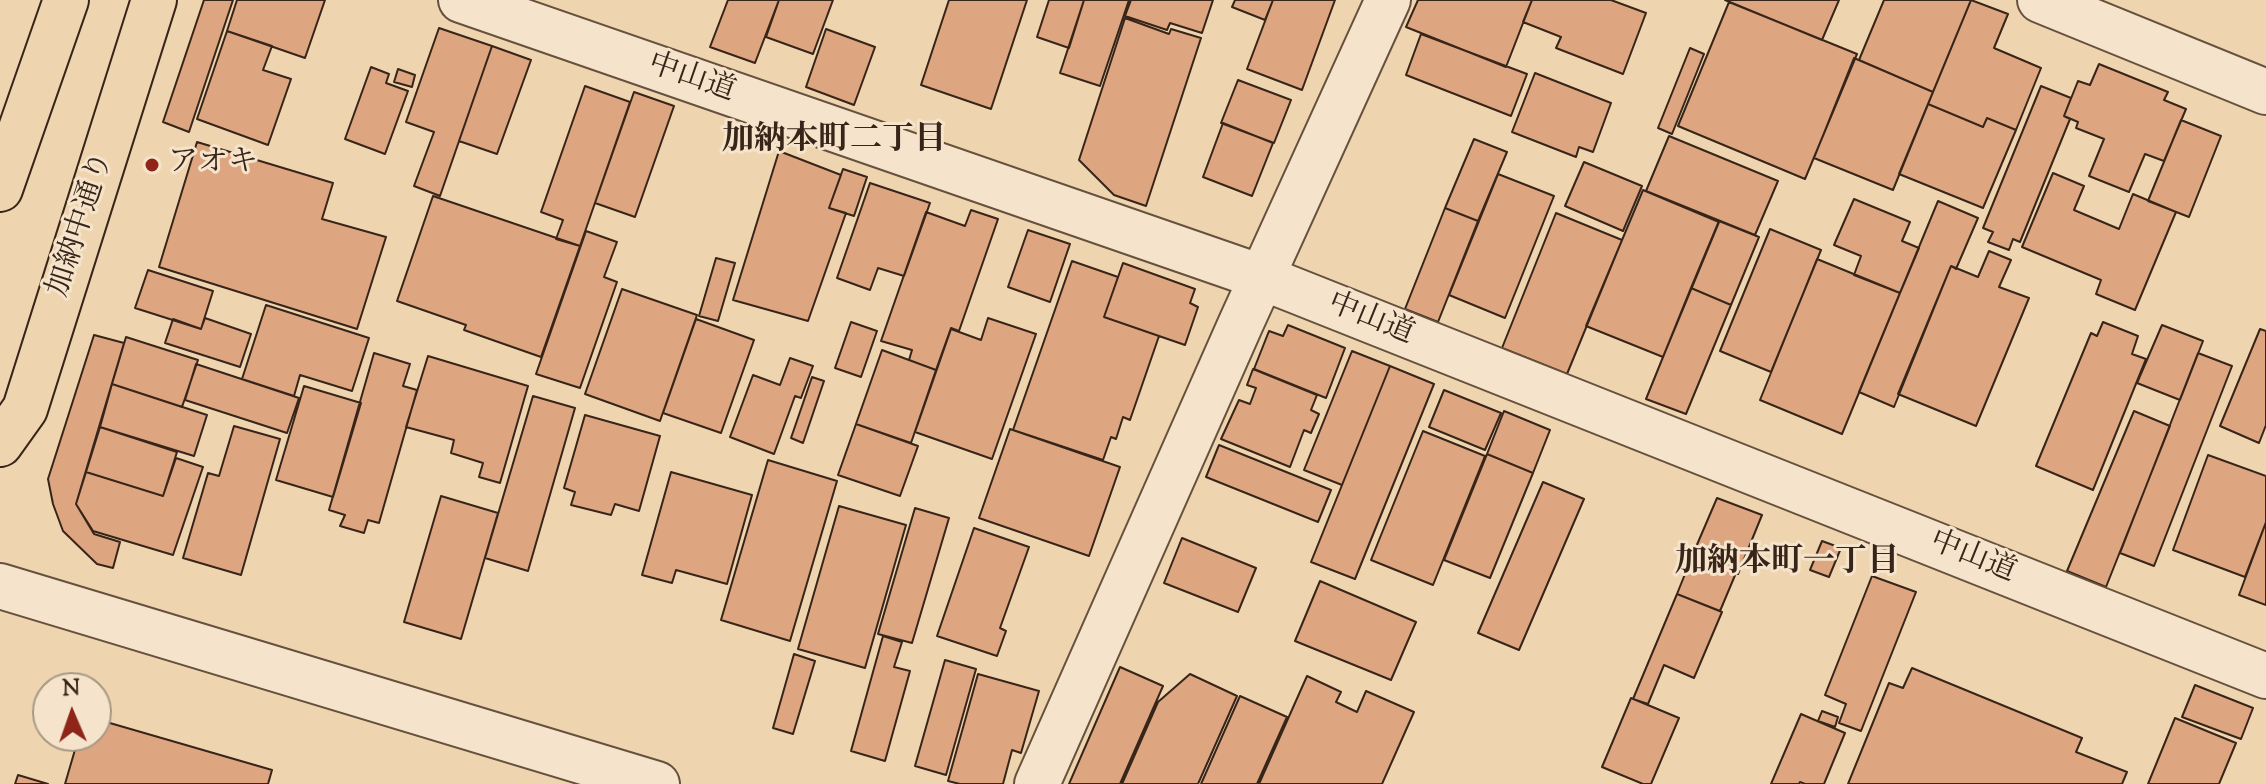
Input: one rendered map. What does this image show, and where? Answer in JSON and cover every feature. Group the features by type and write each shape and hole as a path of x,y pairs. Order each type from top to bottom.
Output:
{"highway":[{"path":"0,189 66,0"},
{"name":"加納中通り","path":"0,444 25,409 154,0"}],"street":[{"name":"中山道","path":"461,0 1261,277 2266,676"},
{"path":"1037,784 1261,277 1388,0"},
{"path":"2040,0 2266,92"},
{"path":"0,586 657,784"}],"building":[{"path":"204,0 233,0 189,132 163,122"},
{"path":"237,0 325,0 305,58 227,31"},
{"path":"728,0 779,0 755,63 710,47"},
{"path":"779,0 833,0 813,54 766,37"},
{"path":"949,0 1027,0 991,109 921,85"},
{"path":"1049,0 1084,0 1069,48 1037,37"},
{"path":"1084,0 1129,0 1100,86 1060,73"},
{"path":"1131,0 1213,0 1202,33 1170,23 1167,30 1125,16"},
{"path":"1235,0 1273,0 1265,20 1232,7"},
{"path":"1273,0 1335,0 1302,90 1247,69"},
{"path":"1418,0 1532,0 1506,67 1406,27"},
{"path":"1532,0 1611,0 1646,13 1623,74 1556,48 1561,37 1523,22"},
{"path":"1725,0 1839,0 1822,40"},
{"path":"1884,0 1971,0 1933,92 1859,60"},
{"path":"1971,0 2008,14 1994,48 2041,68 2016,130 1987,118 1983,127 1928,104"},
{"path":"1729,2 1857,54 1805,179 1678,126"},
{"path":"1125,18 1169,34 1171,29 1201,38 1146,206 1114,195 1079,160"},
{"path":"439,28 492,46 440,196 414,186 434,132 406,122"},
{"path":"826,29 875,47 854,105 806,87"},
{"path":"227,31 272,46 263,70 291,79 268,145 197,119"},
{"path":"1421,34 1527,74 1511,116 1406,75"},
{"path":"492,46 531,60 497,154 459,141"},
{"path":"1690,48 1704,54 1672,134 1658,128"},
{"path":"1854,58 1933,92 1893,190 1814,158"},
{"path":"2099,64 2168,92 2164,100 2186,109 2164,161 2145,154 2129,192 2089,176 2104,139 2076,128 2078,122 2064,116 2078,81 2090,85"},
{"path":"371,67 389,74 386,83 408,91 385,154 345,139"},
{"path":"398,69 415,75 412,87 394,82"},
{"path":"1535,73 1611,103 1593,152 1579,147 1576,157 1512,132"},
{"path":"1238,80 1291,100 1274,143 1221,123"},
{"path":"585,86 630,102 580,246 556,239 563,220 541,212"},
{"path":"2041,86 2071,98 2064,116 2070,119 2020,242 2013,239 2009,250 1988,242 1993,232 1983,228"},
{"path":"634,92 674,106 635,217 595,203"},
{"path":"1928,104 1983,127 1987,118 2016,130 1983,208 1899,174"},
{"path":"2181,120 2221,136 2189,217 2148,201"},
{"path":"1223,123 1273,143 1252,196 1203,177"},
{"path":"1669,136 1778,181 1755,235 1646,191"},
{"path":"1474,139 1507,152 1478,221 1445,208"},
{"path":"197,142 333,183 322,219 386,237 357,329 159,267"},
{"path":"779,151 841,175 829,208 846,213 808,321 733,300"},
{"path":"1584,162 1642,186 1623,231 1565,206"},
{"path":"843,169 867,177 854,216 829,208"},
{"path":"2053,173 2084,186 2074,210 2119,229 2133,194 2176,212 2135,310 2096,294 2101,280 2022,247"},
{"path":"1498,174 1554,196 1505,318 1449,295"},
{"path":"870,183 930,203 904,276 878,268 870,290 837,278"},
{"path":"1643,190 1719,222 1663,357 1586,326"},
{"path":"433,196 580,246 541,357 464,330 466,325 397,301"},
{"path":"1854,199 1910,222 1902,241 1919,248 1900,293 1854,275 1861,256 1834,245"},
{"path":"1938,201 1978,218 1956,269 1951,266 1894,407 1859,392"},
{"path":"1445,208 1478,221 1438,322 1405,309"},
{"path":"971,210 998,219 959,331 951,328 936,370 909,360 912,350 881,341 926,212 965,226"},
{"path":"1556,213 1622,240 1567,374 1502,348"},
{"path":"1719,221 1759,237 1731,305 1691,288"},
{"path":"1770,229 1821,250 1771,372 1720,351"},
{"path":"1028,230 1070,244 1050,302 1008,287"},
{"path":"586,231 617,242 604,277 617,282 580,388 536,374"},
{"path":"1989,251 2011,260 1999,287 2029,298 1976,426 1898,394 1951,266 1978,277"},
{"path":"716,258 735,263 718,321 699,316"},
{"path":"1817,259 1900,293 1842,434 1760,400"},
{"path":"1072,261 1118,277 1104,317 1159,336 1130,420 1123,417 1116,439 1111,437 1103,460 1013,430"},
{"path":"1123,263 1195,289 1190,303 1198,307 1185,345 1104,317"},
{"path":"148,270 213,291 201,329 135,308"},
{"path":"1691,288 1731,305 1686,414 1646,399"},
{"path":"622,289 697,315 660,421 585,394"},
{"path":"266,305 369,338 352,391 300,375 294,396 242,379"},
{"path":"205,318 251,334 240,367 165,343 173,319 201,329"},
{"path":"988,318 1036,334 992,459 915,432 951,329 981,340"},
{"path":"696,319 754,340 721,433 663,413"},
{"path":"851,322 877,331 861,377 835,368"},
{"path":"2103,322 2138,336 2132,354 2146,359 2093,490 2036,466 2091,333 2097,336"},
{"path":"1288,325 1345,348 1326,398 1254,369 1269,331 1283,336"},
{"path":"2162,325 2203,341 2180,400 2137,383"},
{"path":"2260,329 2266,331 2266,425 2259,443 2220,426"},
{"path":"94,335 124,343 76,504 94,534 120,542 113,568 97,564 63,531 48,479"},
{"path":"126,337 198,360 182,407 112,384"},
{"path":"882,350 936,370 911,443 856,424"},
{"path":"1352,351 1390,366 1342,485 1304,470"},
{"path":"374,353 410,364 403,386 417,390 379,523 368,520 364,533 340,526 345,515 329,510"},
{"path":"2198,353 2232,366 2154,566 2120,553"},
{"path":"428,356 528,386 500,483 479,477 483,463 451,453 454,440 406,427"},
{"path":"790,358 813,366 801,398 795,396 774,454 730,437 753,375 780,385"},
{"path":"196,364 299,398 287,433 185,400"},
{"path":"1390,366 1434,384 1355,579 1311,562"},
{"path":"1253,369 1317,395 1311,410 1319,414 1311,433 1304,430 1290,467 1221,439 1239,400 1250,404 1256,388 1247,385"},
{"path":"812,377 824,381 803,443 791,438"},
{"path":"112,384 207,415 194,456 100,427"},
{"path":"304,386 361,403 333,497 276,480"},
{"path":"1444,390 1501,413 1485,450 1429,427"},
{"path":"533,396 575,408 528,571 485,558"},
{"path":"1504,411 1550,430 1533,473 1487,454"},
{"path":"2134,411 2170,426 2106,587 2067,571"},
{"path":"585,415 660,436 639,511 615,504 611,515 571,505 575,492 564,488"},
{"path":"856,424 918,446 900,496 838,475"},
{"path":"234,426 280,439 241,575 183,558 208,473 219,476"},
{"path":"100,427 177,452 163,496 86,472"},
{"path":"1010,429 1120,467 1089,556 979,518"},
{"path":"1423,431 1485,456 1433,585 1371,560"},
{"path":"1219,445 1331,490 1318,522 1206,477"},
{"path":"1487,454 1533,473 1490,578 1444,560"},
{"path":"2208,455 2266,476 2266,522 2245,577 2173,550"},
{"path":"176,458 203,467 173,555 93,531 76,504 86,472 163,496"},
{"path":"768,460 837,481 790,641 721,620"},
{"path":"671,472 752,495 727,584 676,570 672,583 642,575"},
{"path":"1543,482 1584,499 1519,650 1478,633"},
{"path":"441,496 498,513 461,639 404,622"},
{"path":"1717,498 1762,515 1738,574 1693,554"},
{"path":"839,506 906,525 865,668 798,649"},
{"path":"915,508 949,518 912,643 878,634"},
{"path":"2266,522 2266,605 2239,595"},
{"path":"974,528 1029,547 1000,628 1006,631 997,656 937,636"},
{"path":"1182,538 1256,568 1238,612 1164,583"},
{"path":"1822,541 1841,548 1829,577 1810,570"},
{"path":"1693,554 1736,573 1720,611 1677,594"},
{"path":"1872,576 1916,592 1861,731 1839,723 1846,704 1825,695"},
{"path":"1320,581 1416,622 1391,680 1295,641"},
{"path":"1677,594 1722,612 1694,678 1664,665 1648,704 1633,699"},
{"path":"883,636 902,642 894,667 910,671 885,761 851,751"},
{"path":"794,654 815,661 793,734 773,728"},
{"path":"945,660 976,669 946,775 915,766"},
{"path":"1120,667 1163,686 1120,784 1069,784"},
{"path":"1912,668 2082,738 2076,752 2127,772 2122,784 1848,784 1889,683 1903,688"},
{"path":"978,674 1039,691 1021,753 1012,750 1003,784 948,781"},
{"path":"1190,674 1237,696 1198,784 1122,784 1158,702"},
{"path":"1307,676 1341,692 1336,702 1357,712 1366,691 1414,712 1382,784 1259,784"},
{"path":"2195,685 2253,708 2241,739 2182,717"},
{"path":"1240,696 1287,717 1257,784 1201,784"},
{"path":"1631,698 1679,718 1651,784 1643,784 1602,767"},
{"path":"1822,711 1838,717 1835,727 1818,721"},
{"path":"1801,714 1845,733 1824,784 1771,784"},
{"path":"2175,718 2236,743 2219,784 2148,784"},
{"path":"112,724 272,770 268,784 65,784 74,752 112,752"},
{"path":"18,775 48,784 15,784"}],"place":[{"name":"アオキ","path":"152,165"}],"district":[{"name":"加納本町二丁目","path":"834,143"},
{"name":"加納本町一丁目","path":"1787,565"}]}
